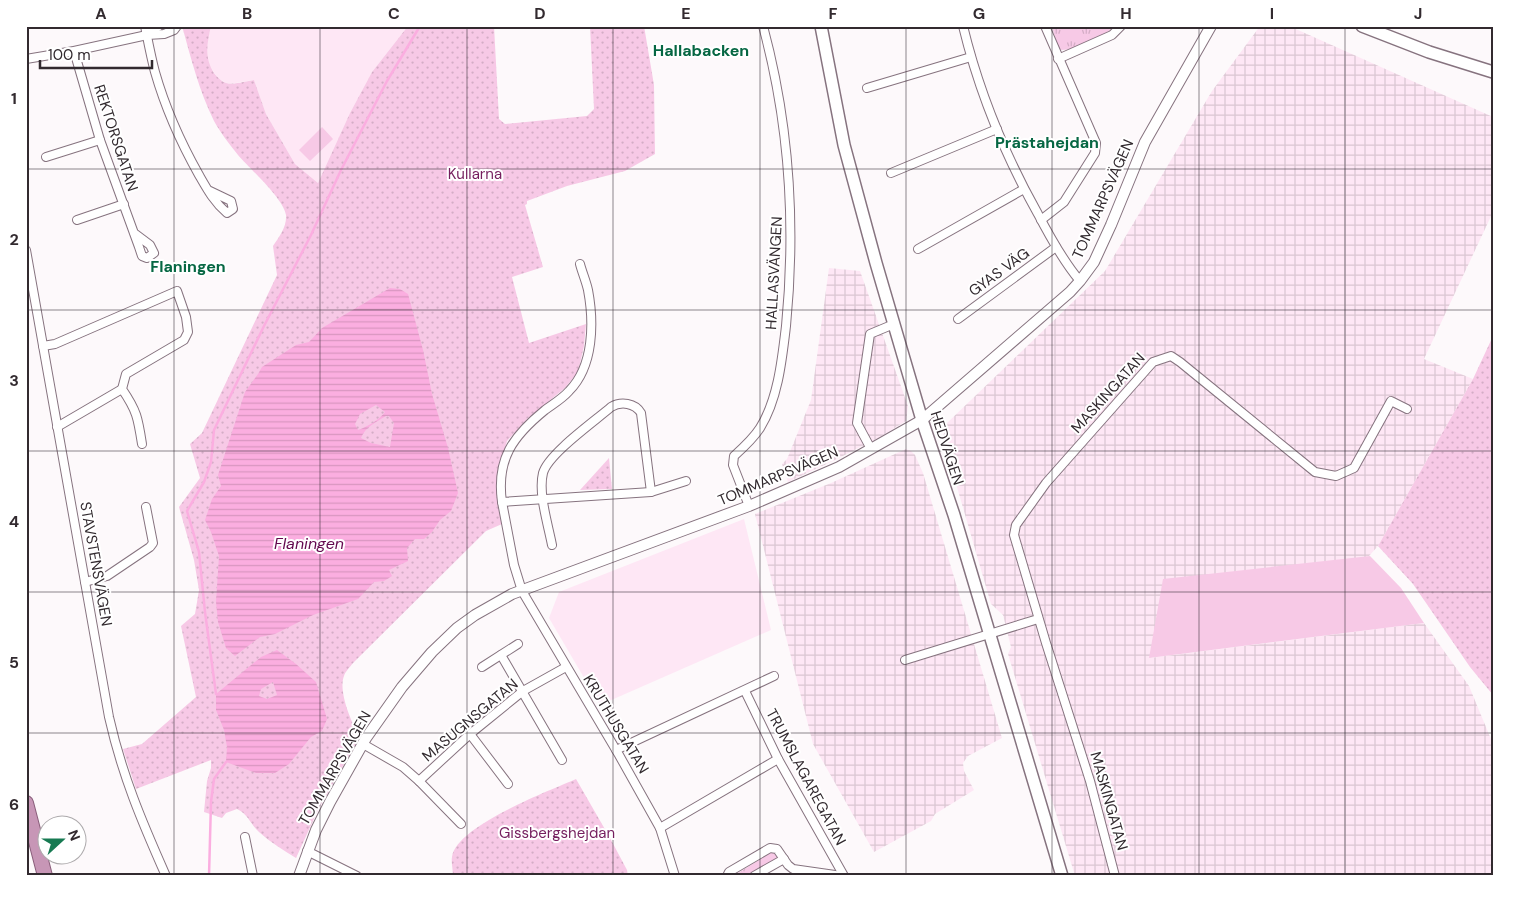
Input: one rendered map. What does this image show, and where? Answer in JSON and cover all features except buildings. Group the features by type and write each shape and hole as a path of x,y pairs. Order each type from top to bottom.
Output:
{"highway":[{"path":"26,803 44,876"},
{"path":"26,818 36,876"}],"main road":[{"name":"HEDVÄGEN","path":"821,26 846,153 894,324 1062,876"},
{"path":"1362,26 1429,52 1493,72"}],"street":[{"path":"144,26 155,72 166,102 194,167 208,190"},
{"path":"147,35 159,26"},
{"path":"26,59 147,35 164,34 174,30 176,26"},
{"name":"HALLASVÄNGEN","path":"749,506 733,466 734,456 747,445 760,428 774,394 784,343 792,234 785,128 775,72 763,26"},
{"path":"963,26 971,57 997,129 1024,189 1056,247 1080,281"},
{"path":"1041,220 1064,202 1095,153 1096,143 1045,26"},
{"path":"1058,59 1112,35 1121,26"},
{"name":"TOMMARPSVÄGEN","path":"299,876 316,830 363,744 402,688 432,652 456,628 490,606 522,590 749,506 839,467 922,420 1029,329 1080,281 1094,262 1145,142 1211,26"},
{"name":"REKTORSGATAN","path":"74,51 100,140 134,233"},
{"path":"867,88 971,57"},
{"path":"892,173 997,129"},
{"path":"46,157 100,140"},
{"path":"918,249 1024,189"},
{"path":"76,220 124,204"},
{"name":"GYAS VÄG","path":"958,319 1056,247"},
{"name":"STAVSTENSVÄGEN","path":"26,250 116,751 128,789 166,876"},
{"name":"KRUTHUSGATAN","path":"580,264 588,288 591,324 587,361 580,377 569,392 533,420 517,436 507,452 503,465 502,502 514,565 522,590 660,828 675,876"},
{"path":"43,346 55,344 177,291 186,317 188,332 184,340 126,374 122,389 57,427"},
{"path":"871,449 857,423 870,334 894,324"},
{"name":"MASKINGATAN","path":"1116,876 1090,782 1038,619 1014,535 1016,525 1046,483 1153,362 1171,356 1315,472 1336,476 1354,468 1391,401 1407,409"},
{"path":"122,389 134,407 142,444"},
{"path":"552,545 542,483 544,471 552,457 618,403 638,407 642,413 651,492"},
{"path":"502,502 651,492 686,481"},
{"path":"85,582 107,576 150,547 153,542 146,507"},
{"path":"905,660 1038,619"},
{"path":"482,667 518,644"},
{"path":"500,655 523,691 562,760"},
{"name":"MASUGNSGATAN","path":"419,781 470,734 523,691 566,667"},
{"path":"616,750 774,676"},
{"name":"TRUMSLAGAREGATAN","path":"745,691 778,759 843,876"},
{"path":"470,734 508,784"},
{"path":"363,744 403,767 462,824"},
{"path":"660,828 778,759"},
{"path":"245,837 253,876"},
{"path":"727,876 729,872 770,848 777,849 793,869 843,876"},
{"path":"307,852 357,876"},
{"path":"754,876 784,858"}],"shaded area":[{"path":"211,26 408,26 372,72 350,113 318,183 295,164 266,114 254,80 226,83 218,78 208,64 206,47"},
{"path":"1260,26 1289,26 1493,117 1493,212 1424,359 1473,379 1378,546 1369,556 1150,658 1424,623 1469,686 1493,744 1493,876 1075,876 1008,654 1011,647 1003,615 991,604 943,439 945,425 1105,271 1212,91"},
{"path":"829,268 860,271 908,406 906,421 880,437 788,482 782,464 787,459 811,400"},
{"path":"906,449 915,455 923,473 1002,738 968,756 963,763 964,771 974,790 935,814 931,821 874,852 813,744 755,514 831,483"},
{"path":"744,519 771,630 600,705 549,618 559,592"}],"green space":[{"name":"Kullarna","path":"182,26 211,26 208,56 214,73 226,83 254,80 266,114 295,164 318,183 350,113 372,72 408,26 494,26 499,119 505,124 587,116 594,109 590,26 644,26 654,85 655,154 625,171 567,186 527,201 525,205 543,267 512,277 529,343 586,324 584,346 578,372 565,388 527,419 507,441 497,478 502,524 486,531 345,673 343,682 344,698 349,715 360,736 318,810 296,858 263,836 244,814 237,809 226,813 222,818 204,812 211,760 136,789 123,749 142,744 196,697 181,626 195,614 199,590 194,560 179,507 200,478 190,444 202,433 277,275 273,246 282,232 286,219 284,208 279,200 238,155 214,121 200,86"},
{"path":"1052,26 1115,26 1090,42 1075,48 1061,50 1057,45"},
{"path":"322,127 333,139 310,161 299,150"},
{"path":"1493,336 1493,695 1470,667 1413,584 1378,546 1473,379"},
{"path":"609,458 612,489 580,490"},
{"path":"1370,556 1401,588 1424,623 1149,658 1163,579"},
{"name":"Gissbergshejdan","path":"576,779 610,838 627,870 628,876 453,876 452,857 457,845 469,833 505,811"},
{"path":"772,852 776,852 778,855 777,859 748,876 733,876"}],"water":[{"name":"Flaningen","path":"390,288 400,289 408,294 458,493 451,511 440,520 432,532 424,539 415,539 407,548 408,561 389,570 392,576 384,581 374,582 358,599 313,615 275,634 260,637 235,656 226,648 218,622 216,602 219,556 205,520 212,499 221,486 218,475 245,392 262,367 296,345 309,342 322,328","holes":["376,405 385,412 373,423 358,430 355,424 360,414","389,416 394,423 390,447 371,443 361,438 368,428"]},
{"path":"277,650 316,682 327,719 322,731 311,737 289,764 275,773 256,773 226,762 227,747 224,730 216,710 216,694 261,657","holes":["273,682 277,695 267,699 259,696 261,689"]}],"waterway":[{"path":"216,694 199,552 187,511 204,482 211,462 214,430 264,326 311,235 341,170 387,81 420,26"},
{"path":"209,876 211,802 214,779 226,762"}],"district":[{"name":"Hallabacken","path":"701,50"},
{"name":"Prästahejdan","path":"1047,142"},
{"name":"Flaningen","path":"188,266"}]}
